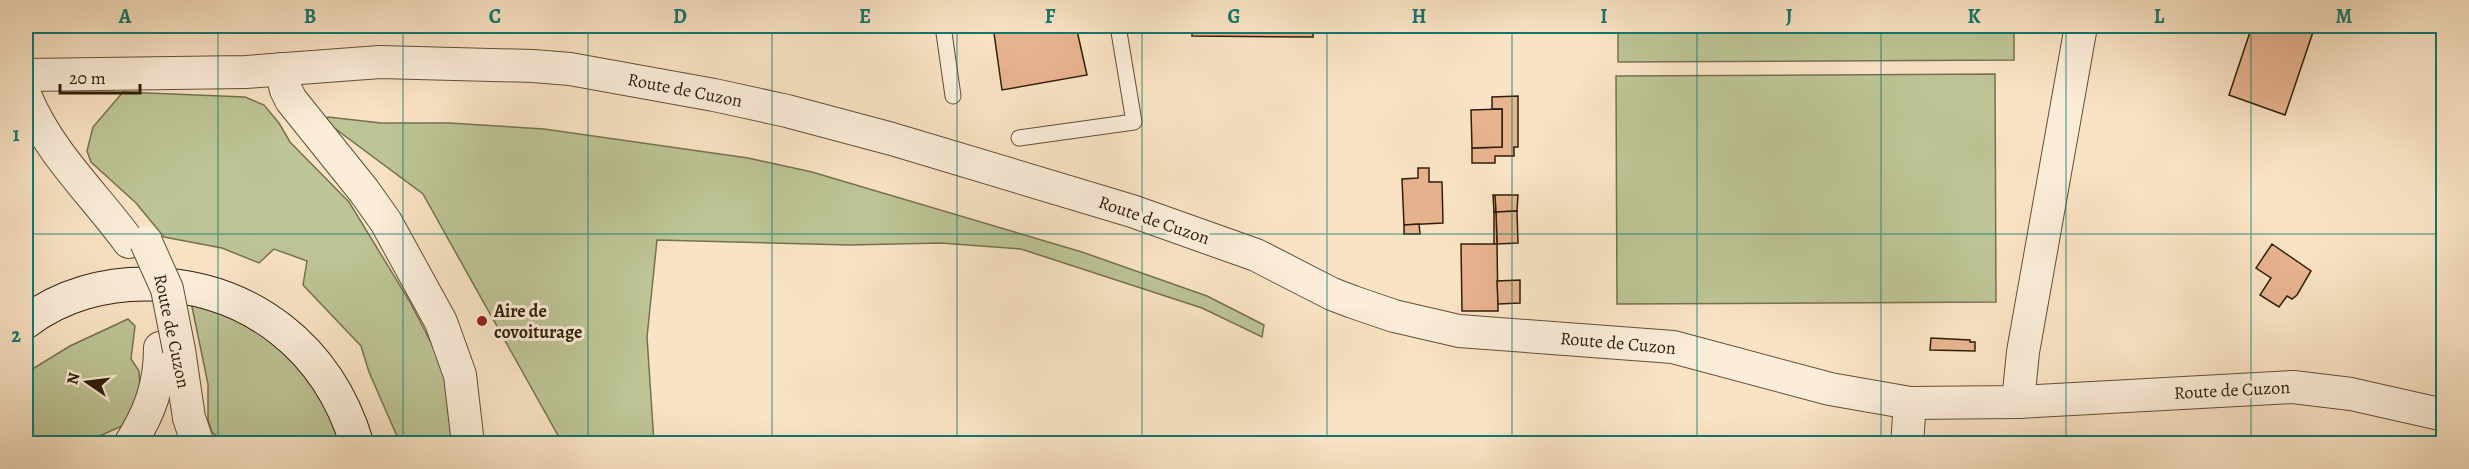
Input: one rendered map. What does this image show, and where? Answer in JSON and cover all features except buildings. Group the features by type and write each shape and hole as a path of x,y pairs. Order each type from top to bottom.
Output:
{"main road":[{"path":"26,322 56,304 93,290 112,286 132,284 176,286 216,294 265,318 291,336 336,393 357,444"}],"street":[{"path":"2018,402 2023,352 2081,26"},
{"name":"Route de Cuzon","path":"26,75 210,73 380,62 533,66 581,71 714,95 852,128 1132,211 1256,255 1332,294 1414,321 1459,331 1673,346 1830,389 1910,403 2018,402 2293,387 2351,394 2444,415"},
{"path":"281,69 291,100 386,222 441,322 460,375 468,444"},
{"name":"Route de Cuzon","path":"26,97 39,127 79,178 138,242 140,262 198,444"},
{"name":"Route de Cuzon","path":"130,444 151,408 169,349"},
{"path":"1907,444 1910,403"}],"lane":[{"path":"943,26 953,96"},
{"path":"1019,138 1134,122 1118,26"}],"green space":[{"path":"1618,26 2014,26 2014,60 1618,62"},
{"path":"1995,74 1996,302 1617,304 1616,76"},
{"path":"123,92 245,97 264,105 279,123 290,142 349,202 410,302 452,383 457,443 400,443 369,372 361,346 303,285 307,261 274,249 259,263 222,248 164,237 136,203 91,162 87,151 93,127"},
{"path":"328,117 381,123 449,123 544,129 748,158 812,172 1082,252 1207,296 1264,325 1262,337 1202,308 1021,249 941,243 849,245 657,240 647,337 654,443 554,443 560,439 423,194 325,121"},
{"path":"191,302 263,331 313,380 342,443 225,443 212,432 208,420 208,384"},
{"path":"128,319 135,326 131,359 139,371 140,388 135,408 124,425 84,443 26,443 26,373 70,346"}],"place":[{"name":"Aire de covoiturage","path":"482,321"}]}
